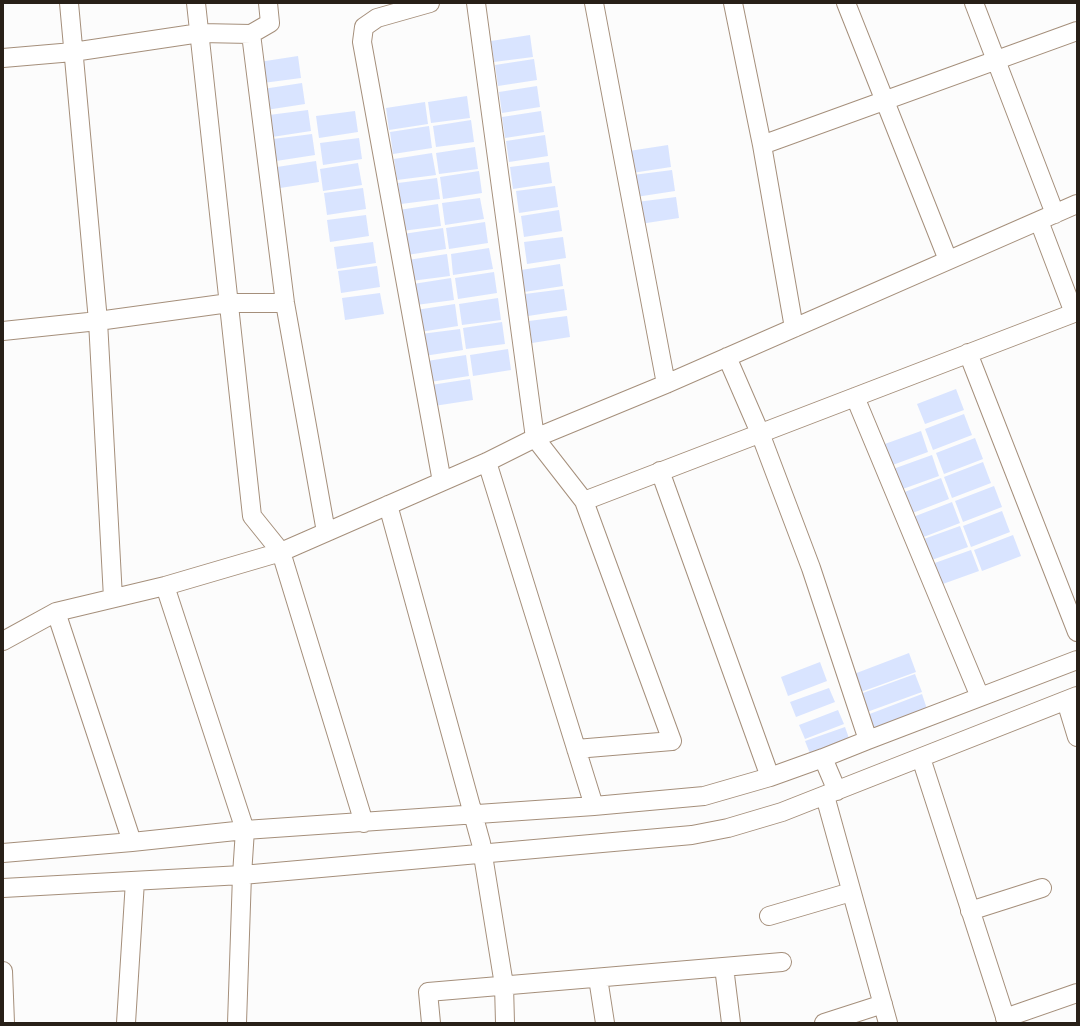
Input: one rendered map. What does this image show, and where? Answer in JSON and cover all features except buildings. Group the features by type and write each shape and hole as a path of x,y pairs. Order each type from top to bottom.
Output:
{"street":[{"path":"69,3 98,321 113,598"},
{"path":"196,3 252,516 281,552 364,823"},
{"path":"3,58 73,52 200,33 250,34 270,22 268,3"},
{"path":"430,3 410,6 377,18 364,27 362,42 442,482"},
{"path":"476,3 535,438 584,501 672,741 576,749"},
{"path":"594,3 666,384"},
{"path":"734,3 762,145 794,328"},
{"path":"846,3 948,260"},
{"path":"584,501 968,353 1075,317 1047,217 996,60 974,3"},
{"path":"762,145 1077,31"},
{"path":"250,34 285,303 326,532"},
{"path":"3,641 56,612 165,586 281,552 487,462 535,438 666,384 1077,204"},
{"path":"3,331 98,321 229,303 285,303"},
{"path":"968,353 1077,632"},
{"path":"727,357 760,433 812,568 868,740"},
{"path":"855,397 980,698"},
{"path":"487,462 594,806"},
{"path":"660,471 770,777"},
{"path":"388,505 482,849 504,986 505,1023"},
{"path":"165,586 244,836 237,1023"},
{"path":"56,612 132,842"},
{"path":"3,888 135,881 243,869 482,849 692,835 728,828 782,812 828,778 868,740 1077,660"},
{"path":"3,852 132,842 244,836 364,823 474,820 594,806 704,796 770,777 828,778 921,758 1072,699 1077,737"},
{"path":"921,758 1006,1020 1077,993"},
{"path":"828,778 852,892 888,1023"},
{"path":"126,1023 135,881"},
{"path":"970,911 1042,888"},
{"path":"770,916 852,892"},
{"path":"430,1023 428,992 782,962"},
{"path":"724,966 731,1023"},
{"path":"3,971 5,1023"},
{"path":"598,978 605,1023"},
{"path":"824,1023 883,1004"}]}
